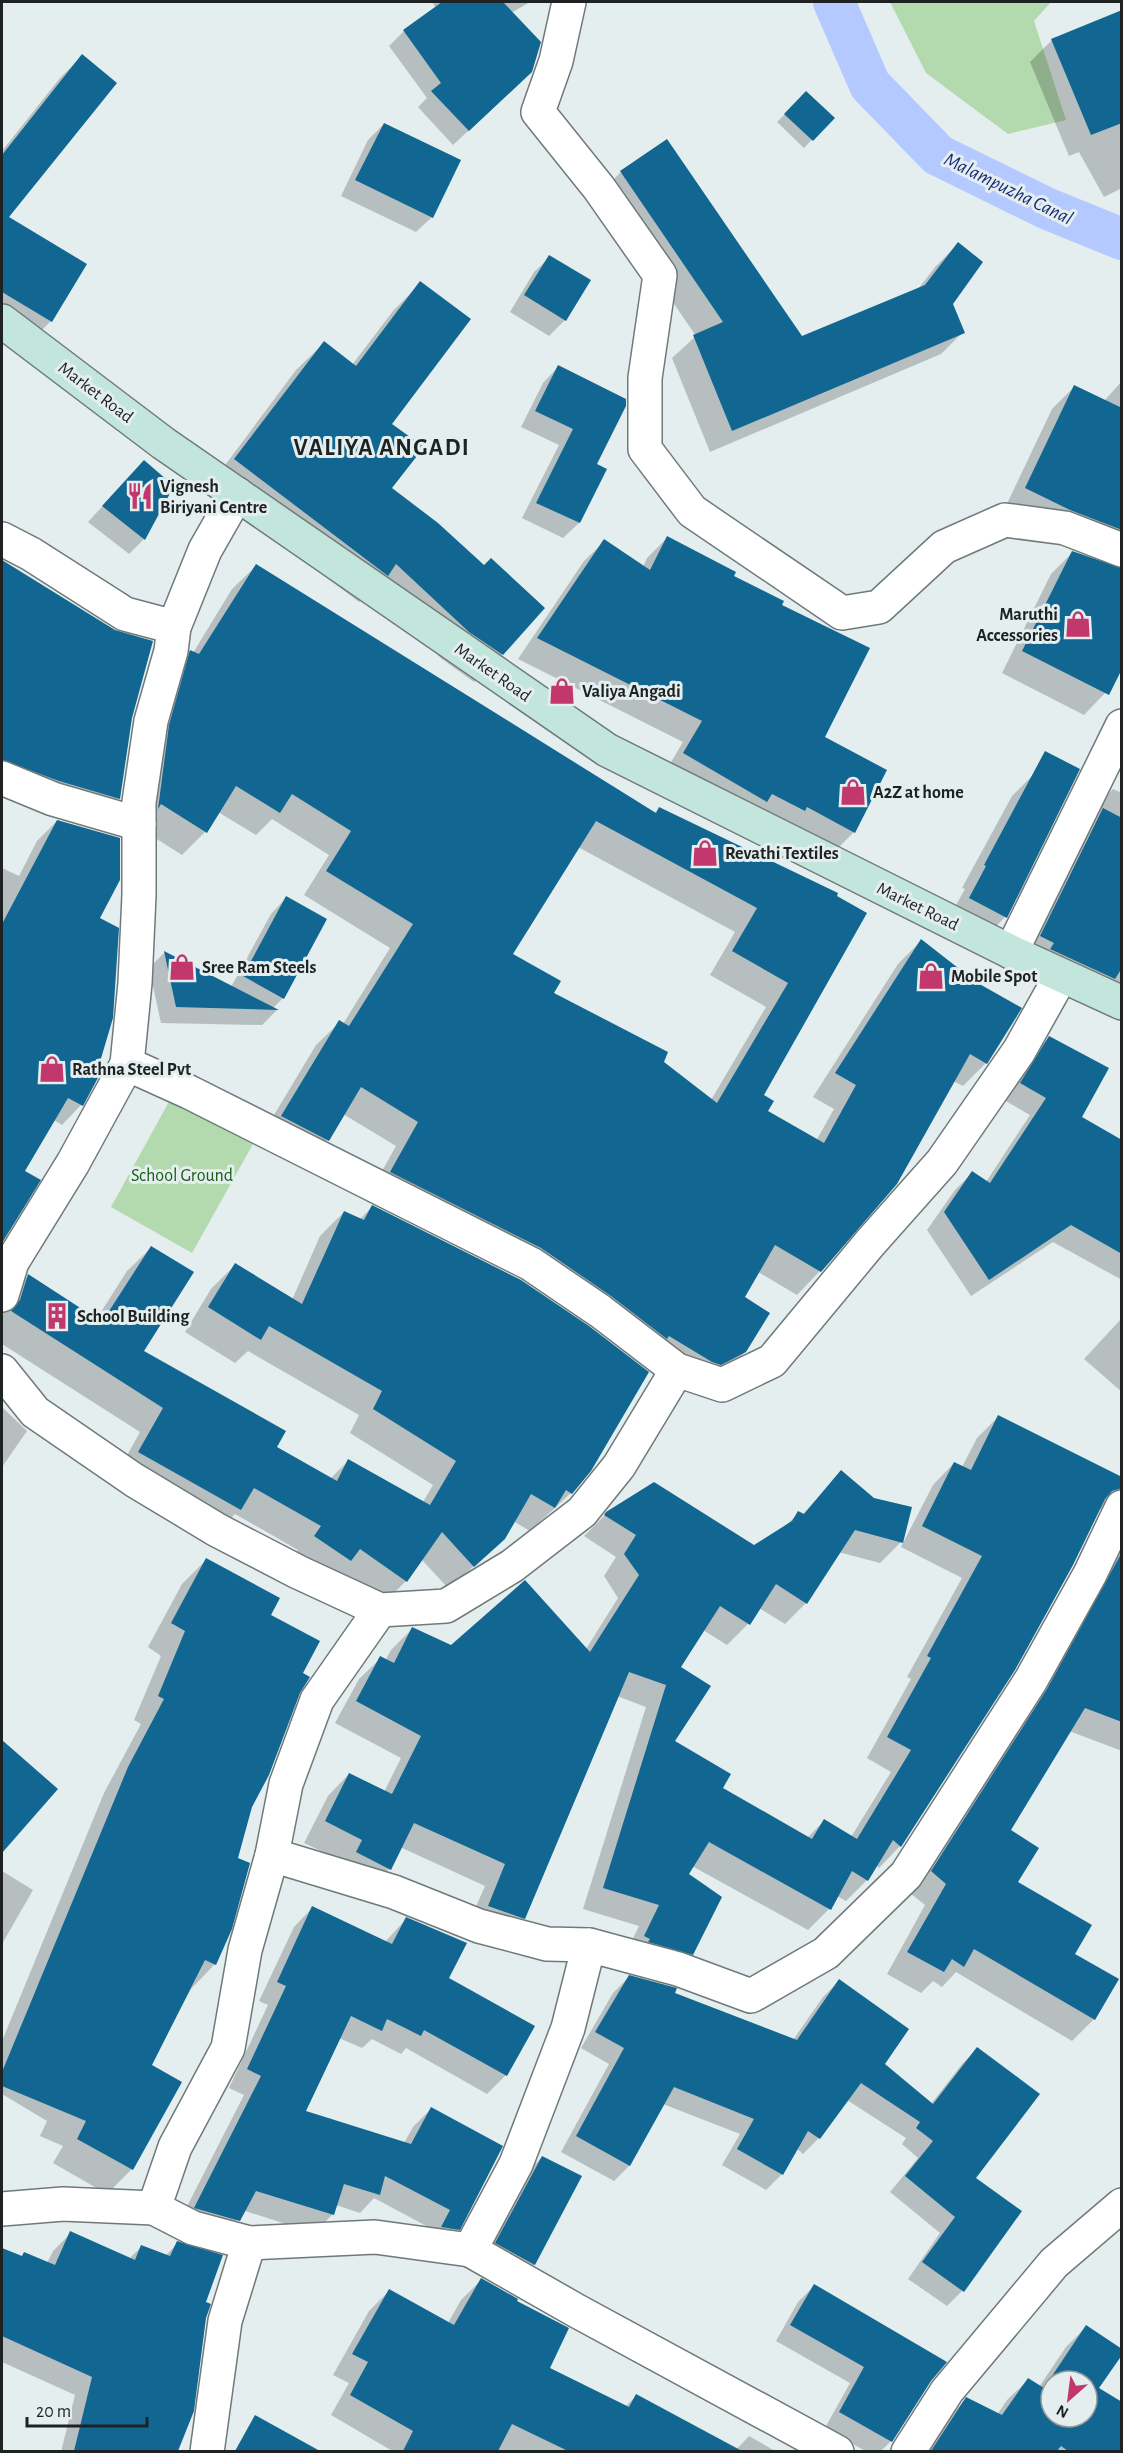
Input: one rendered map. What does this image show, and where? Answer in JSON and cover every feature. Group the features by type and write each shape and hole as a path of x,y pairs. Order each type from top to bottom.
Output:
{"main road":[{"name":"Market Road","path":"2,321 163,443 607,750 1011,952 1122,1003"}],"street":[{"path":"569,2 556,61 537,111 599,188 660,275 645,378 645,449 692,511 842,613 879,607 945,547 1005,519 1065,528 1122,550"},
{"path":"2,1295 12,1262 73,1163 127,1064 136,961 139,802 151,721 171,651 174,627 205,550 237,494"},
{"path":"2,539 31,554 125,614 174,627"},
{"path":"1011,952 1122,726"},
{"path":"2,778 53,799 139,824"},
{"path":"127,1064 189,1092 531,1264 600,1311 677,1370 722,1385 772,1360 870,1243 942,1162 1019,1051 1060,976"},
{"path":"2,1371 35,1412 134,1480 217,1530 298,1572 380,1610 446,1606 512,1566 582,1512 619,1466 677,1370"},
{"path":"272,1855 394,1892 479,1926 547,1944 590,1946 678,1970 751,1996 826,1953 906,1875 1031,1680 1090,1575 1122,1507"},
{"path":"154,2208 175,2147 228,2048 245,1950 272,1855 286,1784 317,1700 380,1610"},
{"path":"470,2250 516,2164 568,2028 590,1946"},
{"path":"2,2209 63,2204 154,2208 193,2228 249,2243 375,2237 470,2250 577,2311 837,2451"},
{"path":"908,2451 947,2391 1054,2263 1122,2205"},
{"path":"207,2451 225,2321 249,2243"}],"green space":[{"path":"890,2 1051,2 1034,21 1066,120 1008,134 926,73"},
{"name":"School Ground","path":"171,1098 253,1144 192,1253 111,1207"}],"building":[{"path":"442,2 503,2 541,42 532,72 469,131 431,91 441,83 403,30"},
{"path":"1122,10 1122,123 1091,135 1051,39"},
{"path":"82,54 117,83 9,217 87,264 52,322 2,292 2,155"},
{"path":"806,91 835,118 813,141 784,114"},
{"path":"384,123 461,160 433,218 355,180"},
{"path":"667,139 802,336 925,285 958,242 983,262 953,304 965,333 732,431 693,335 723,322 620,171"},
{"path":"549,255 591,280 566,321 524,295"},
{"path":"420,281 471,319 392,424 424,447 392,488 438,523 484,565 491,558 545,608 503,655 469,632 396,564 388,576 234,459 324,341 356,366"},
{"path":"558,365 626,399 626,406 597,464 607,469 580,523 536,503 573,429 535,411"},
{"path":"1074,385 1122,408 1122,530 1070,510 1025,488"},
{"name":"Vignesh Biriyani Centre","path":"144,460 174,486 145,540 102,506"},
{"path":"667,536 736,572 734,576 784,601 782,605 870,648 825,737 887,770 855,833 807,807 805,811 772,794 767,802 683,753 702,721 537,638 604,539 650,570"},
{"name":"Maruthi Accessories","path":"1072,551 1122,568 1122,669 1109,695 1022,651"},
{"path":"2,560 115,630 153,641 132,718 120,799 59,781 2,760"},
{"path":"256,564 656,813 659,807 838,893 837,896 867,913 764,1095 774,1101 768,1111 824,1143 856,1085 835,1073 921,939 976,982 1022,1008 987,1064 970,1054 897,1184 821,1272 775,1245 745,1297 770,1313 746,1352 721,1365 712,1362 669,1336 667,1339 611,1296 541,1248 390,1172 418,1122 361,1087 329,1141 281,1116 339,1020 349,1026 413,924 326,871 351,831 292,794 280,813 236,786 207,833 161,804 158,809 169,725 190,650 199,654","holes":["596,821 757,908 732,951 788,983 717,1103 664,1062 668,1052 554,993 561,981 513,954"]},
{"path":"1045,751 1080,769 1007,918 969,898 986,866 984,865"},
{"path":"1103,808 1122,818 1122,968 1115,979 1050,949 1054,943 1040,936"},
{"path":"57,820 120,838 120,880 100,918 119,928 113,1018 97,1072 100,1074 83,1106 68,1098 25,1171 41,1180 2,1243 2,924"},
{"path":"286,896 327,919 284,999 243,976"},
{"name":"Sree Ram Steels","path":"164,951 279,1010 176,1007"},
{"path":"1049,1036 1109,1068 1082,1117 1122,1140 1122,1254 1071,1225 989,1280 944,1212 972,1171 990,1183 1046,1098 1020,1083"},
{"path":"372,1205 521,1280 589,1326 649,1372 591,1471 572,1494 566,1490 555,1508 531,1494 505,1539 474,1567 442,1532 407,1582 360,1549 351,1561 314,1536 321,1526 254,1488 241,1510 138,1452 163,1408 11,1311 20,1300 28,1274 102,1322 151,1246 194,1272 144,1351 286,1431 277,1447 337,1481 348,1459 430,1505 456,1461 373,1409 382,1391 269,1326 261,1340 208,1307 235,1263 302,1304 344,1211 364,1220"},
{"path":"998,1415 1122,1477 1122,1488 1112,1491 1105,1499 1073,1565 1015,1670 901,1847 893,1840 868,1881 852,1871 831,1910 709,1842 689,1874 722,1897 693,1955 648,1942 650,1939 644,1936 659,1905 603,1888 666,1685 629,1672 525,1919 488,1906 505,1864 414,1823 391,1870 356,1852 362,1840 325,1821 349,1773 392,1794 421,1736 356,1701 380,1656 394,1663 412,1627 451,1645 525,1580 590,1652 639,1575 624,1554 636,1535 604,1515 606,1512 654,1482 754,1545 792,1521 798,1511 804,1514 841,1470 874,1498 912,1507 903,1543 855,1530 807,1604 776,1584 750,1625 720,1606 681,1667 711,1686 675,1741 731,1774 723,1788 812,1839 824,1819 857,1839 911,1750 887,1737 931,1658 927,1656 982,1556 922,1526 954,1462 971,1470"},
{"path":"1122,1552 1122,1722 1085,1708 1011,1830 1039,1848 1018,1882 1092,1925 1075,1954 1119,1979 1095,2020 974,1949 964,1967 952,1959 944,1972 907,1952 946,1884 931,1871 1047,1689"},
{"path":"206,1558 280,1598 271,1615 320,1641 303,1673 310,1677 300,1693 269,1775 252,1807 238,1858 250,1863 232,1929 216,1965 205,1960 152,2065 182,2082 133,2170 77,2139 86,2121 2,2086 2,2072 128,1767 164,1699 158,1696 185,1631 171,1623"},
{"path":"2,1740 58,1789 2,1853"},
{"path":"312,1906 392,1944 406,1917 467,1943 449,1978 535,2026 507,2076 424,2030 421,2036 387,2019 382,2031 351,2016 306,2111 411,2144 431,2107 503,2146 460,2230 441,2227 450,2210 385,2176 380,2195 344,2184 334,2215 256,2191 240,2221 194,2208 261,2076 247,2069 286,1986 277,1982"},
{"path":"629,1975 677,1988 675,1993 797,2040 839,1979 909,2029 885,2064 933,2104 977,2047 1040,2094 976,2178 1022,2211 964,2292 922,2262 955,2217 905,2176 933,2141 916,2128 920,2122 861,2083 820,2139 808,2131 783,2175 737,2149 754,2119 674,2087 630,2166 576,2136 624,2048 595,2032"},
{"path":"542,2156 582,2176 535,2265 495,2243"},
{"path":"70,2231 135,2260 141,2245 170,2256 177,2241 223,2255 206,2302 211,2304 206,2318 194,2411 178,2451 74,2451 92,2377 2,2336 2,2248 22,2256 24,2252 55,2265"},
{"path":"481,2278 518,2299 517,2301 569,2328 550,2368 629,2407 636,2394 742,2451 568,2451 512,2424 498,2451 403,2451 413,2431 350,2395 368,2362 352,2354 389,2289 454,2325"},
{"path":"814,2284 947,2362 931,2381 892,2442 839,2412 864,2367 790,2325"},
{"path":"1086,2325 1122,2349 1122,2355 1099,2388 1099,2369 1057,2369"},
{"path":"1028,2378 1039,2385 1039,2429 1099,2429 1099,2388 1122,2402 1122,2451 1068,2451 1061,2446 1057,2451 931,2451 966,2397 1002,2415"},
{"path":"255,2415 320,2451 235,2451"}],"waterway":[{"name":"Malampuzha Canal","path":"834,2 870,85 938,155 1048,209 1122,239"}],"place":[{"name":"Vignesh Biriyani Centre","path":"140,496"},
{"name":"Maruthi Accessories","path":"1078,624"},
{"name":"Valiya Angadi","path":"562,691"},
{"name":"A2Z at home","path":"853,792"},
{"name":"Revathi Textiles","path":"705,853"},
{"name":"Sree Ram Steels","path":"182,967"},
{"name":"Mobile Spot","path":"931,976"},
{"name":"Rathna Steel Pvt","path":"52,1069"},
{"name":"School Building","path":"57,1316"}],"district":[{"name":"VALIYA ANGADI","path":"382,447"}]}
